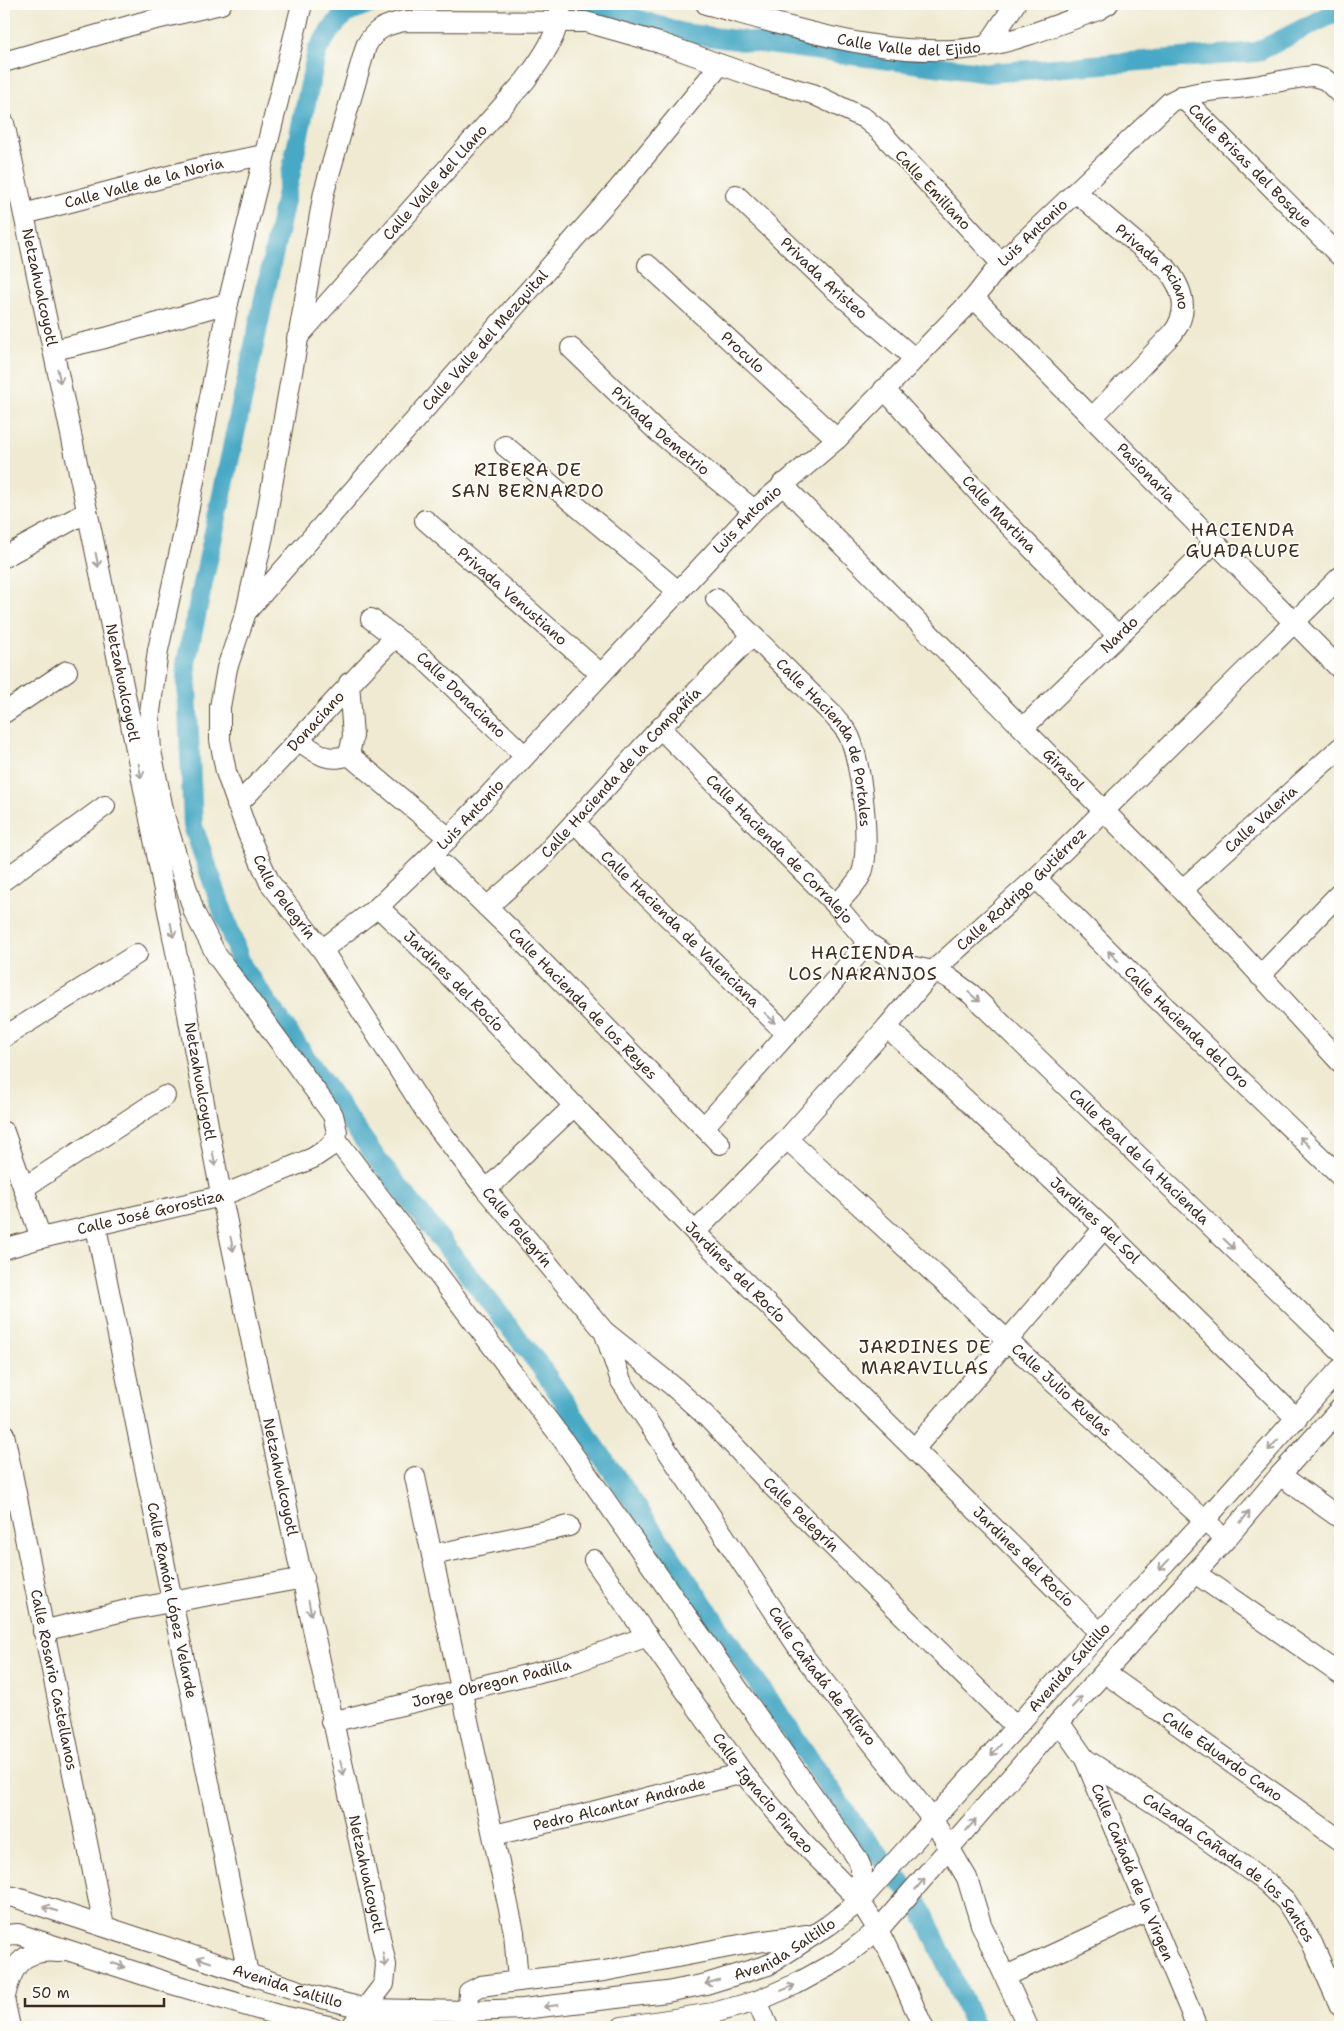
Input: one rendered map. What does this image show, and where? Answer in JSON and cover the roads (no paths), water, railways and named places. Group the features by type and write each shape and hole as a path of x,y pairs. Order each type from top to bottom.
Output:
{"street":[{"path":"4,62 139,23 221,4"},
{"path":"302,4 228,304 186,528 158,650 149,720 151,751 165,819 194,912 223,964 333,1115 337,1132 336,1139 563,1440 857,1858 861,1867 860,1901"},
{"name":"Calle Valle del Ejido","path":"706,4 829,35 896,47 957,50 987,46 1098,10 1108,4"},
{"path":"764,20 776,4"},
{"path":"987,46 1016,4"},
{"name":"Calle Emiliano","path":"560,12 813,94 864,118 880,132 1001,263"},
{"name":"Calle Valle del Llano","path":"297,338 526,81 549,50 560,12"},
{"name":"Calle Pelegrín","path":"560,12 461,23 404,21 386,25 373,32 366,46 324,192 297,338 289,395 246,612 227,668 220,707 222,748 226,772 259,861 270,883 323,951 428,1115 486,1190 604,1331 674,1387 706,1416 772,1486 1016,1727"},
{"name":"Calle Valle del Mezquital","path":"246,612 619,188 720,65"},
{"path":"1181,96 1267,84 1304,76 1314,76 1326,80 1340,94"},
{"name":"Luis Antonio","path":"323,951 378,907 449,838 600,673 679,592 754,510 782,484 837,439 974,298 1001,263 1157,115 1181,96"},
{"name":"Calle Brisas del Bosque","path":"1181,96 1340,256"},
{"name":"Netzahualcoyotl","path":"4,123 54,350 176,951 221,1196 304,1578 332,1722 386,1965 384,1984 363,2018 351,2027"},
{"name":"Calle Valle de la Noria","path":"24,214 207,166 264,155"},
{"name":"Privada Aciano","path":"1076,192 1168,270 1179,288 1184,310 1180,324 1173,333 1092,418"},
{"name":"Privada Aristeo","path":"736,195 835,290 914,358"},
{"name":"Proculo","path":"648,265 837,439"},
{"name":"Pasionaria","path":"974,298 1296,622 1340,669"},
{"path":"54,350 228,304"},
{"name":"Privada Demetrio","path":"571,348 658,432 754,510"},
{"name":"Calle Martina","path":"884,390 998,514 1117,635"},
{"path":"505,446 679,592"},
{"name":"Girasol","path":"782,484 1182,890 1260,976 1336,1050"},
{"path":"4,558 87,512"},
{"name":"Privada Venustiano","path":"425,520 600,673"},
{"name":"Nardo","path":"1023,728 1215,542"},
{"name":"Calle Rodrigo Gutiérrez","path":"696,1232 787,1139 887,1028 933,971 1036,878 1103,809 1340,577"},
{"name":"Calle Hacienda de Portales","path":"716,599 833,715 848,734 853,747 864,810 866,855 861,875 836,905"},
{"name":"Calle Donaciano","path":"371,619 424,659 524,755"},
{"name":"Calle Hacienda de la Compañía","path":"487,907 539,861 660,728 752,636"},
{"name":"Donaciano","path":"237,805 299,741 349,683 394,637"},
{"path":"4,713 67,672"},
{"path":"349,683 353,736 349,755"},
{"name":"Calle Hacienda de Corralejo","path":"660,728 836,905 868,943 900,964 933,971"},
{"path":"299,741 327,758 334,759 349,755"},
{"name":"Calle Valeria","path":"1182,890 1340,748"},
{"path":"349,755 449,838"},
{"path":"4,880 105,806"},
{"name":"Calle Hacienda de Valenciana","path":"575,822 607,857 787,1034"},
{"name":"Calle Hacienda de los Reyes","path":"444,866 487,907 720,1144"},
{"name":"Calle Hacienda del Oro","path":"1036,878 1340,1176"},
{"path":"1260,976 1340,893"},
{"name":"Jardines del Rocío","path":"378,907 518,1045 573,1107 696,1232 1100,1633"},
{"path":"704,1127 868,943"},
{"path":"4,1038 137,954"},
{"name":"Calle Real de la Hacienda","path":"933,971 949,978 971,994 1340,1351"},
{"name":"Jardines del Sol","path":"887,1028 1104,1228 1297,1419"},
{"path":"25,1187 165,1096"},
{"path":"486,1190 573,1107"},
{"path":"4,1132 25,1187 41,1238"},
{"name":"Calle José Gorostiza","path":"4,1249 41,1238 96,1227 221,1196 295,1166 321,1153 336,1139"},
{"name":"Calle Julio Ruelas","path":"787,1139 1204,1521 1226,1539"},
{"name":"Calle Ramón López Velarde","path":"96,1227 248,1974"},
{"path":"915,1448 1104,1228"},
{"name":"Calle Cañadá de Alfaro","path":"604,1331 622,1381 806,1659 928,1826 944,1855 967,1878 981,1924 1028,2027"},
{"name":"Avenida Saltillo","path":"363,2018 468,2019 523,2009 667,1992 706,1984 768,1965 816,1934 860,1901 1100,1633 1297,1419 1340,1368"},
{"name":"Avenida Saltillo","path":"622,2027 712,2013 757,2000 796,1984 838,1961 878,1930 901,1906 1059,1722 1226,1539 1280,1475 1340,1409"},
{"name":"Calle Rosario Castellanos","path":"4,1434 104,1926"},
{"path":"1280,1475 1340,1518"},
{"path":"415,1477 514,1932 518,1981"},
{"path":"432,1556 569,1526"},
{"name":"Calle Ignacio Pinazo","path":"594,1560 743,1773 801,1840 860,1901 878,1930 922,2027"},
{"path":"1195,1573 1340,1674"},
{"path":"43,1631 127,1610 304,1578"},
{"name":"Jorge Obregon Padilla","path":"332,1722 564,1666 648,1636"},
{"name":"Calle Eduardo Cano","path":"1105,1673 1340,1840"},
{"name":"Calle Cañadá de la Virgen","path":"1059,1722 1085,1758 1197,2027"},
{"name":"Calzada Cañada de los Santos","path":"1085,1758 1182,1822 1266,1882 1286,1901 1312,1943 1340,2006"},
{"name":"Pedro Alcantar Andrade","path":"494,1835 743,1773"},
{"name":"Avenida Saltillo","path":"4,1896 14,1897 315,1996 363,2018 384,2022 412,2023 426,2027"},
{"path":"1006,1976 1147,1910"},
{"name":"Avenida Saltillo","path":"4,1935 18,1934 172,1984 278,2015 333,2027"},
{"path":"468,2019 468,1992 481,1986 604,1971 750,1943 816,1934"},
{"path":"10,2027 4,2000 9,1980 14,1970 29,1954 56,1951 86,1955"},
{"path":"757,2000 768,2027"}],"waterway":[{"path":"371,4 352,10 338,21 327,34 317,51 186,663 193,826 242,966 374,1155 540,1366 859,1831 920,1906 975,2027"},
{"path":"587,4 683,33 988,73 1257,52 1340,10"}],"district":[{"name":"RIBERA DE SAN BERNARDO","path":"528,480"},
{"name":"HACIENDA GUADALUPE","path":"1243,540"},
{"name":"HACIENDA LOS NARANJOS","path":"863,963"},
{"name":"JARDINES DE MARAVILLAS","path":"925,1357"}]}
